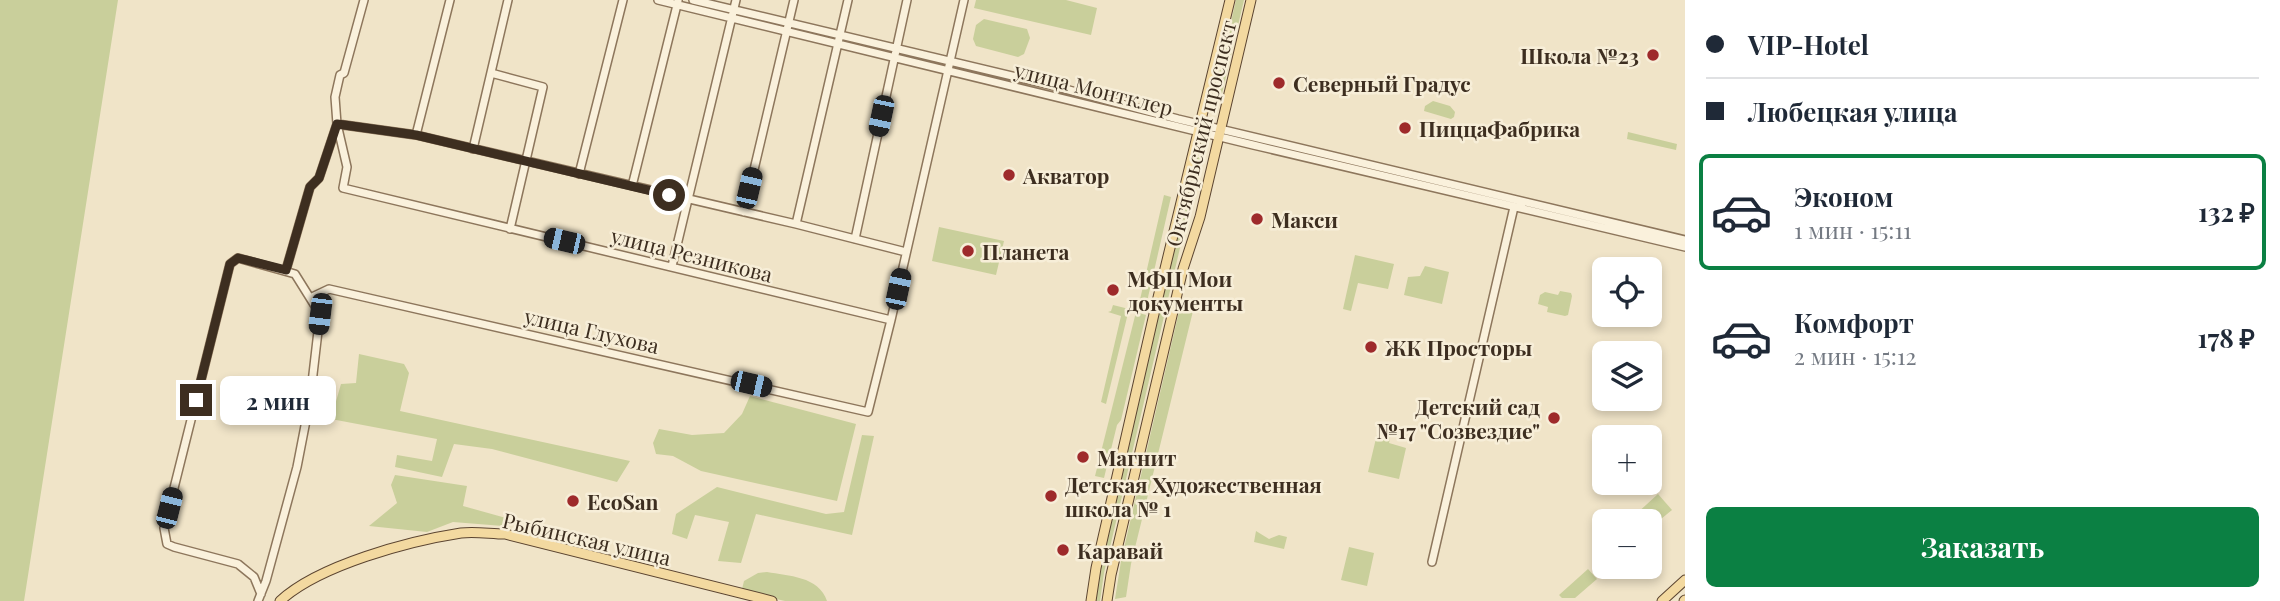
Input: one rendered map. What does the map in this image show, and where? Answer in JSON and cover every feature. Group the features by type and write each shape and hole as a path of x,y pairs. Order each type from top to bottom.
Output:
{"main road":[{"name":"Октябрьский проспект","path":"1091,601 1096,568 1151,327 1230,0"},
{"name":"Октябрьский проспект","path":"1107,601 1183,270 1199,217 1251,0"},
{"name":"Рыбинская улица","path":"280,601 294,589 348,563 464,532 505,534 772,601"},
{"path":"1662,601 1685,580"}],"street":[{"path":"286,270 310,187 319,178 337,124 335,97 363,0"},
{"path":"416,135 450,0"},
{"path":"473,149 508,0"},
{"path":"579,174 623,0"},
{"name":"улица Монтклер","path":"659,0 895,52 1685,247"},
{"name":"улица Монтклер","path":"693,0 732,14"},
{"path":"672,266 736,0"},
{"path":"744,212 794,0"},
{"path":"796,224 848,0"},
{"path":"855,239 907,0"},
{"path":"891,320 964,0"},
{"path":"632,186 677,2"},
{"path":"491,73 543,87 510,229"},
{"path":"337,124 416,135 906,252"},
{"name":"улица Резникова","path":"337,124 346,167 343,188 891,320"},
{"name":"улица Монтклер","path":"1219,133 1685,240"},
{"path":"1432,562 1514,206"},
{"path":"238,258 295,274 320,314 310,400 297,467 260,597 254,577 249,571 238,564 167,544 164,528 230,264 238,258"},
{"name":"улица Глухова","path":"310,298 329,289 868,412 891,320"}],"green space":[{"path":"0,0 118,0 24,601 0,601"},
{"path":"976,0 1066,0 1097,8 1091,35 974,8"},
{"path":"1236,0 1244,0 1220,102 1213,99"},
{"path":"984,19 1027,29 1030,38 1024,54 1018,57 976,46 973,39 976,25"},
{"path":"1433,101 1450,106 1455,112 1454,117 1451,119 1424,111 1425,106"},
{"path":"1628,132 1677,144 1676,150 1627,139"},
{"path":"1200,140 1205,141 1104,573 1100,601 1094,601 1098,569"},
{"path":"1164,195 1171,197 1146,306 1139,304"},
{"name":"Планета","path":"939,227 1004,241 996,275 932,261"},
{"path":"1355,255 1394,264 1388,289 1358,283 1351,311 1343,309"},
{"path":"1425,266 1449,272 1442,304 1404,295 1408,277 1420,276"},
{"path":"1560,291 1571,293 1572,296 1568,315 1547,312 1548,307 1538,304 1540,295 1545,292 1558,295"},
{"path":"1181,303 1194,307 1131,564 1126,597 1115,599 1121,561"},
{"path":"1113,305 1129,309 1106,404 1101,402 1121,316 1108,312"},
{"path":"1136,312 1146,315 1104,478 1095,476"},
{"path":"359,354 404,364 409,373 400,411 630,461 617,482 492,449 454,444 442,477 395,467 397,455 432,461 437,439 331,419 341,384 356,383"},
{"path":"750,396 856,424 837,501 701,471 673,456 656,454 653,443 659,429 692,435 724,433 742,414"},
{"path":"1378,430 1391,433 1389,443 1406,448 1399,479 1368,472"},
{"path":"862,435 874,436 852,535 756,514 741,563 718,561 729,522 695,515 687,539 672,534 676,514 717,487 826,514 844,512"},
{"path":"395,475 467,486 463,506 506,518 503,526 453,522 427,532 369,526 397,503 391,485"},
{"path":"1659,495 1672,510 1662,518 1662,509 1642,509"},
{"path":"1256,531 1269,539 1279,535 1287,537 1284,549 1254,542"},
{"path":"1349,547 1374,553 1367,586 1341,580"},
{"path":"1588,569 1592,579 1597,579 1575,598 1562,598 1559,595"},
{"path":"767,572 810,582 817,586 827,601 785,601 742,589 744,581 758,573"}],"place":[{"name":"Школа №23","path":"1653,55"},
{"name":"Северный Градус","path":"1279,83"},
{"name":"ПиццаФабрика","path":"1405,128"},
{"name":"Акватор","path":"1009,175"},
{"name":"Макси","path":"1257,219"},
{"name":"Планета","path":"968,251"},
{"name":"МФЦ Мои документы","path":"1113,290"},
{"name":"ЖК Просторы","path":"1371,347"},
{"name":"Детский сад №17 \"Созвездие\"","path":"1554,418"},
{"name":"Магнит","path":"1083,457"},
{"name":"Детская Художественная школа № 1","path":"1051,496"},
{"name":"EcoSan","path":"573,501"},
{"name":"Каравай","path":"1063,550"}],"route":[{"path":"196,400 230,264 238,258 286,270 310,187 319,178 337,124 416,135 669,195"}]}
